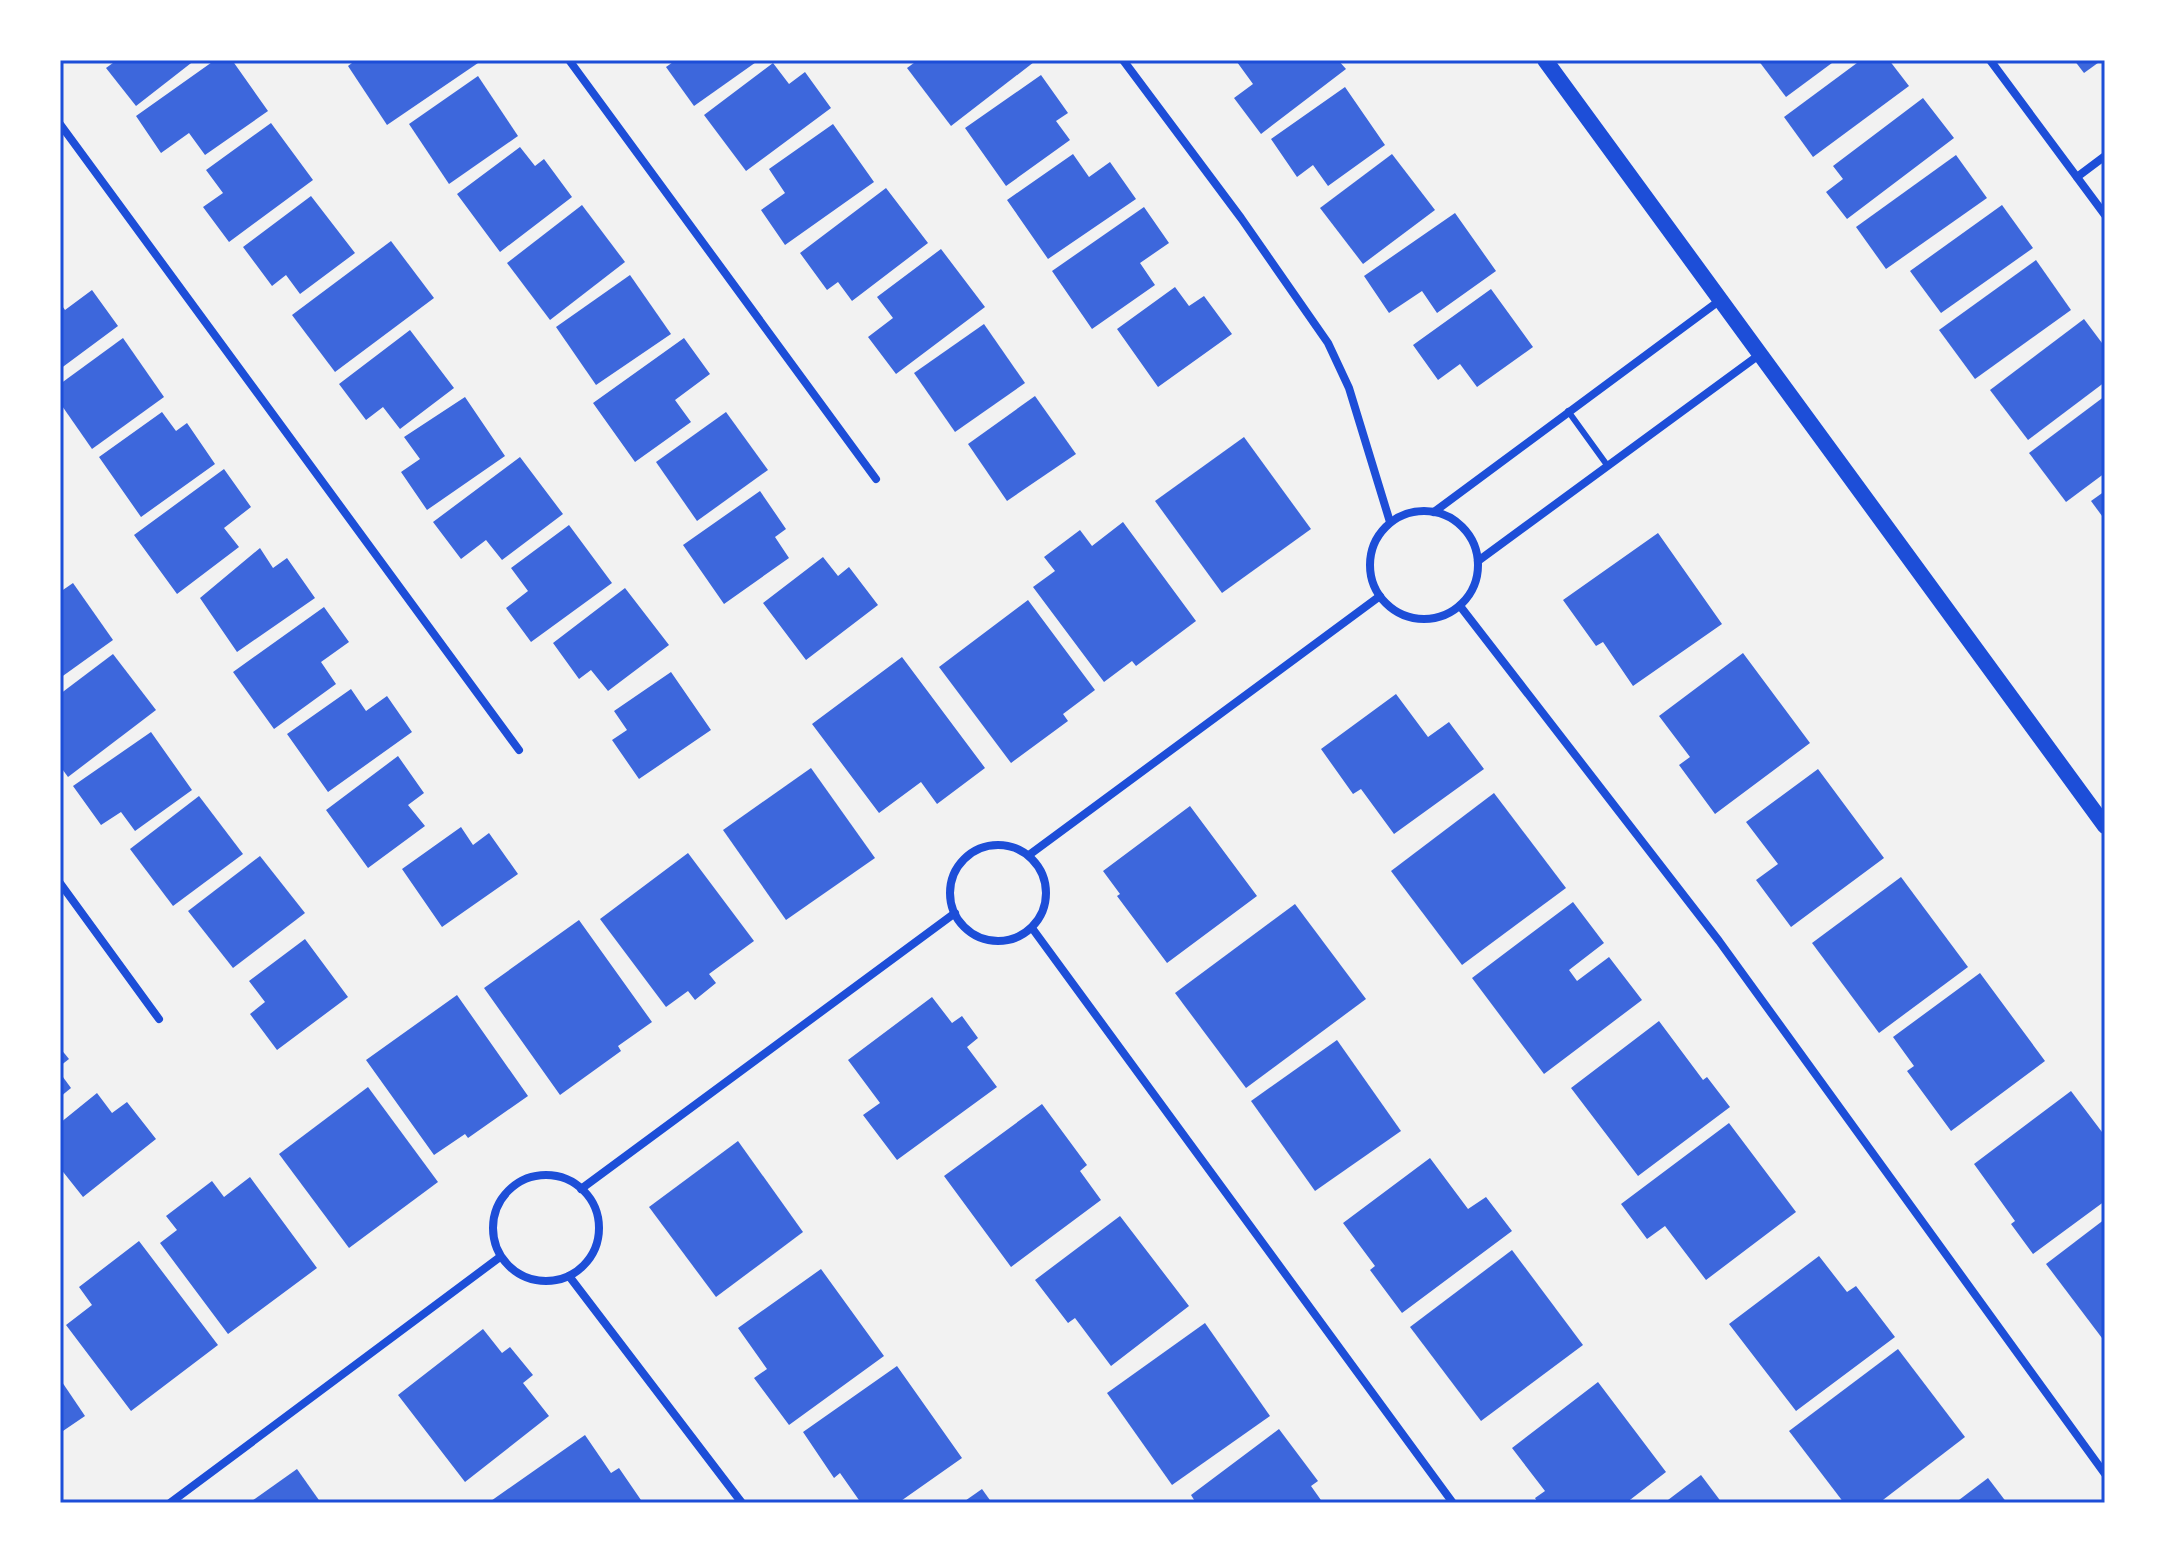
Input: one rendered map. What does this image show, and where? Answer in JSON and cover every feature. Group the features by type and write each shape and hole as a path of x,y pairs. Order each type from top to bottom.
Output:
{"main road":[{"path":"1545,60 2105,826"}],"street":[{"path":"569,60 876,479"},
{"path":"1123,60 1241,218 1328,343 1349,388 1390,522"},
{"path":"1990,60 2105,215"},
{"path":"60,124 519,750"},
{"path":"2077,177 2105,156"},
{"path":"1434,512 1719,301"},
{"path":"1478,561 1759,355"},
{"path":"1424,510 1434,512 1459,523 1471,536 1478,561 1472,591 1460,606 1438,618 1420,619 1401,615 1375,589 1369,570 1371,550 1390,522 1405,514 1424,510"},
{"path":"1029,855 1380,596"},
{"path":"1460,606 1719,941 2105,1474"},
{"path":"995,845 1012,847 1029,855 1045,882 1046,898 1041,915 1032,928 1002,942 970,933 955,913 950,888 955,872 965,858 979,849 995,845"},
{"path":"60,883 159,1019"},
{"path":"581,1189 955,913"},
{"path":"1032,928 1453,1503"},
{"path":"539,1175 557,1176 581,1189 596,1208 599,1223 593,1254 583,1267 554,1281 538,1282 510,1269 500,1257 492,1222 497,1205 508,1191 522,1180 539,1175"},
{"path":"170,1503 500,1257"},
{"path":"569,1276 742,1503"}],"lane":[{"path":"1568,411 1607,465"}],"building":[{"path":"117,60 195,60 136,106 106,68"},
{"path":"215,60 232,60 268,111 205,155 189,133 161,153 136,116"},
{"path":"356,60 476,60 478,63 387,125 348,66"},
{"path":"676,60 759,60 694,106 666,67"},
{"path":"918,60 1034,62 951,126 907,68"},
{"path":"1338,60 1346,69 1261,134 1234,98 1253,84 1237,62"},
{"path":"1758,60 1836,60 1786,97"},
{"path":"1861,60 1889,60 1909,86 1813,157 1784,117"},
{"path":"2074,60 2102,60 2084,73"},
{"path":"773,63 789,84 805,72 831,108 746,171 704,115"},
{"path":"1041,75 1068,113 1056,121 1070,140 1006,186 965,128"},
{"path":"478,76 518,136 449,184 409,124"},
{"path":"1345,87 1385,145 1328,186 1313,165 1297,177 1271,139"},
{"path":"1923,98 1954,138 1847,219 1826,192 1843,179 1833,166"},
{"path":"271,123 313,180 229,242 203,207 223,193 206,170"},
{"path":"833,124 874,182 785,245 761,210 785,193 769,169"},
{"path":"520,147 535,166 544,159 572,197 500,252 457,194"},
{"path":"1073,154 1089,177 1110,162 1136,199 1048,259 1007,200"},
{"path":"1392,154 1435,210 1363,264 1320,208"},
{"path":"1956,155 1987,198 1886,269 1856,227"},
{"path":"886,188 928,243 852,301 838,282 827,290 800,253"},
{"path":"311,196 355,253 300,294 286,275 272,286 243,247"},
{"path":"582,205 625,262 550,320 507,263"},
{"path":"2002,205 2033,248 1941,313 1910,271"},
{"path":"1144,207 1169,243 1140,263 1155,285 1092,329 1052,271"},
{"path":"1455,213 1496,271 1437,313 1422,291 1389,313 1364,276"},
{"path":"391,241 434,298 335,372 292,315"},
{"path":"941,249 985,307 896,374 868,337 893,318 877,297"},
{"path":"2036,260 2071,310 1975,379 1939,330"},
{"path":"630,275 671,334 596,385 556,327"},
{"path":"1175,287 1189,306 1204,296 1232,334 1158,387 1117,329"},
{"path":"1491,289 1533,347 1477,387 1460,364 1438,380 1413,345"},
{"path":"92,290 118,326 60,369 60,303 65,310"},
{"path":"2084,319 2105,347 2105,382 2028,440 1990,390"},
{"path":"984,324 1025,383 955,432 914,373"},
{"path":"410,330 454,388 400,429 383,407 366,420 339,384"},
{"path":"123,338 164,397 92,449 60,403 60,384"},
{"path":"684,338 710,374 675,400 691,422 635,462 593,403"},
{"path":"1035,396 1076,454 1007,501 968,444"},
{"path":"2105,396 2105,473 2066,502 2029,453"},
{"path":"465,397 505,456 427,510 401,472 420,459 404,437"},
{"path":"162,412 176,431 187,423 215,464 141,517 99,457"},
{"path":"726,412 768,470 697,521 656,462"},
{"path":"1244,437 1311,529 1222,593 1155,501"},
{"path":"520,457 563,514 502,560 486,540 461,559 433,522"},
{"path":"224,469 251,507 224,528 239,547 177,594 134,535"},
{"path":"760,491 786,529 775,537 789,558 724,604 683,545"},
{"path":"2105,491 2105,520 2091,501"},
{"path":"1123,522 1196,621 1136,666 1132,661 1104,682 1033,587 1055,571 1044,557 1080,530 1092,546"},
{"path":"569,525 612,583 531,642 506,608 528,591 511,568"},
{"path":"1658,533 1722,624 1633,686 1603,642 1596,646 1563,600"},
{"path":"260,548 273,568 287,558 315,598 237,652 200,598"},
{"path":"823,557 838,576 849,567 878,605 806,660 763,603"},
{"path":"73,583 113,640 60,678 60,592"},
{"path":"625,588 669,645 608,691 591,670 579,679 553,643"},
{"path":"1028,600 1095,690 1063,714 1068,721 1011,763 939,667"},
{"path":"324,607 349,642 321,662 336,684 274,729 233,672"},
{"path":"1743,653 1810,743 1715,814 1679,765 1690,757 1659,716"},
{"path":"113,654 156,710 68,777 60,766 60,694"},
{"path":"902,657 985,768 937,804 921,782 879,813 812,724"},
{"path":"671,672 711,730 639,779 612,740 627,730 614,711"},
{"path":"351,689 366,711 387,696 412,732 328,792 287,734"},
{"path":"1396,694 1428,737 1449,722 1484,769 1394,834 1361,789 1353,794 1321,749"},
{"path":"151,732 192,790 135,831 121,812 101,825 73,786"},
{"path":"398,756 424,793 408,805 425,826 368,868 326,810"},
{"path":"811,768 875,858 786,920 723,830"},
{"path":"1818,769 1884,858 1791,927 1756,880 1778,864 1746,822"},
{"path":"1494,793 1566,888 1462,965 1391,871"},
{"path":"199,796 243,854 173,906 130,849"},
{"path":"1190,806 1257,896 1167,963 1117,896 1120,894 1103,871"},
{"path":"461,827 473,845 489,833 518,874 442,927 402,869"},
{"path":"688,853 754,941 709,974 716,983 695,1000 688,991 666,1007 600,919"},
{"path":"260,856 305,913 233,968 188,911"},
{"path":"1901,877 1968,967 1879,1033 1812,943"},
{"path":"1573,902 1604,943 1569,970 1577,981 1609,957 1642,1000 1544,1074 1472,978"},
{"path":"1295,904 1366,999 1246,1088 1175,993"},
{"path":"579,920 652,1022 618,1046 621,1051 560,1095 484,988"},
{"path":"305,939 348,997 277,1050 250,1014 265,1002 249,981"},
{"path":"1980,973 2045,1061 1951,1131 1907,1071 1914,1066 1893,1037"},
{"path":"457,995 528,1096 468,1138 465,1134 434,1155 366,1060"},
{"path":"932,997 952,1023 962,1016 978,1038 967,1047 997,1087 897,1160 863,1115 880,1103 848,1060"},
{"path":"1659,1021 1703,1080 1707,1077 1730,1107 1638,1176 1571,1088"},
{"path":"1337,1040 1401,1131 1315,1191 1251,1101"},
{"path":"60,1048 69,1059 60,1066"},
{"path":"60,1073 71,1088 60,1097"},
{"path":"368,1087 438,1182 349,1248 279,1154"},
{"path":"2071,1091 2105,1136 2105,1201 2033,1254 2011,1224 2015,1221 1974,1164"},
{"path":"97,1093 112,1113 127,1102 156,1139 83,1197 60,1168 60,1123"},
{"path":"1042,1104 1087,1165 1080,1171 1101,1200 1011,1267 944,1176"},
{"path":"1729,1123 1796,1212 1706,1280 1665,1226 1647,1239 1621,1204"},
{"path":"738,1141 803,1232 716,1297 649,1207"},
{"path":"1430,1158 1468,1209 1486,1197 1512,1231 1402,1313 1370,1270 1375,1266 1343,1223"},
{"path":"250,1177 317,1268 228,1334 160,1243 177,1230 166,1216 212,1181 224,1197"},
{"path":"1120,1216 1189,1306 1111,1366 1075,1318 1068,1323 1035,1280"},
{"path":"2105,1219 2105,1342 2046,1264"},
{"path":"139,1241 218,1345 131,1411 66,1325 92,1305 79,1287"},
{"path":"1512,1250 1583,1345 1481,1421 1410,1327"},
{"path":"1819,1256 1847,1292 1856,1286 1895,1337 1796,1411 1729,1324"},
{"path":"821,1269 884,1356 789,1425 754,1378 767,1369 738,1328"},
{"path":"1205,1323 1270,1416 1172,1485 1107,1393"},
{"path":"483,1329 502,1353 510,1347 533,1375 523,1383 549,1416 465,1482 398,1395"},
{"path":"1898,1349 1965,1437 1879,1503 1844,1503 1789,1431"},
{"path":"897,1366 962,1458 898,1503 861,1503 840,1473 834,1478 803,1432"},
{"path":"60,1379 85,1416 60,1433"},
{"path":"1598,1382 1666,1472 1626,1503 1538,1503 1535,1498 1545,1491 1512,1448"},
{"path":"1279,1429 1318,1481 1311,1486 1323,1503 1196,1503 1191,1495"},
{"path":"585,1435 611,1473 619,1468 643,1503 488,1503"},
{"path":"297,1469 321,1503 249,1503"},
{"path":"1701,1475 1722,1503 1664,1503"},
{"path":"1988,1478 2007,1503 1955,1503"},
{"path":"982,1489 992,1503 962,1503"}]}
